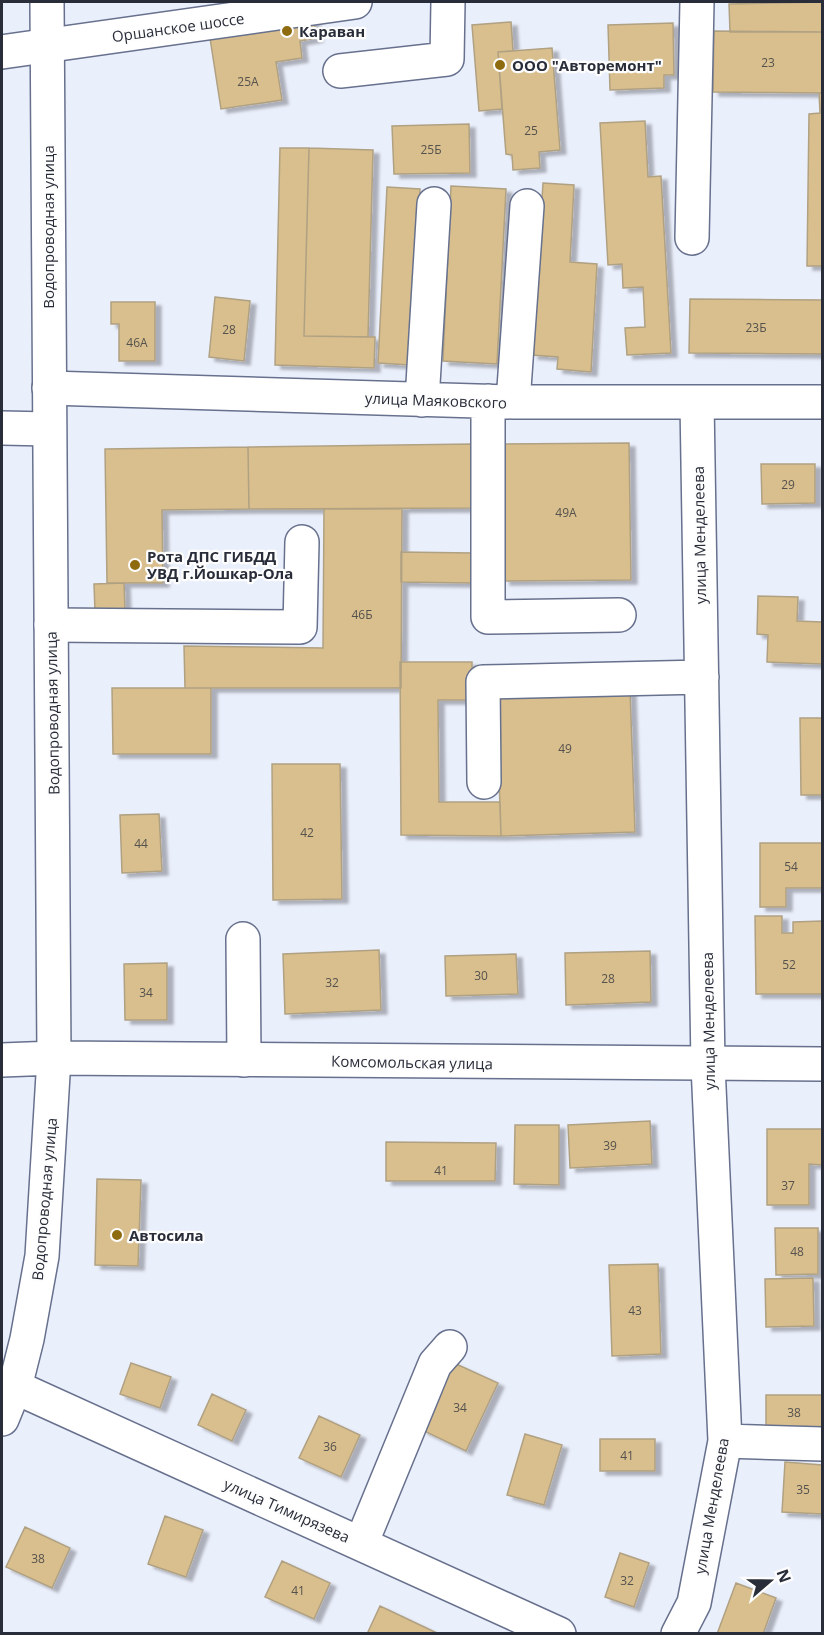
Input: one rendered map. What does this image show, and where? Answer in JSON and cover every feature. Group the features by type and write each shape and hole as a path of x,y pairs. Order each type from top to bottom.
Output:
{"street":[{"name":"Водопроводная улица","path":"6,1406 27,1339 42,1256 54,1058 47,2"},
{"name":"Оршанское шоссе","path":"2,52 355,2"},
{"path":"340,71 447,59 448,2"},
{"path":"692,238 698,2"},
{"path":"422,400 434,204"},
{"path":"527,206 501,402 488,617 619,615"},
{"name":"улица Маяковского","path":"49,388 501,402 822,402"},
{"name":"улица Менделеева","path":"678,1634 694,1603 725,1441 708,1065 697,402"},
{"path":"2,428 49,429"},
{"path":"51,625 300,627 302,542"},
{"path":"484,782 483,682 702,677"},
{"path":"243,939 244,1060"},
{"name":"Комсомольская улица","path":"2,1060 54,1058 708,1065 822,1064"},
{"path":"361,1544 435,1364 450,1347"},
{"name":"улица Тимирязева","path":"6,1406 361,1544 560,1634"},
{"path":"725,1441 822,1444"}],"building":[{"path":"822,2 822,32 730,32 729,4"},
{"path":"314,21 317,38 300,41 302,58 276,62 282,100 221,109 210,38"},
{"path":"511,22 513,51 498,52 502,109 479,111 472,25"},
{"path":"673,23 674,75 664,75 664,88 610,90 608,25"},
{"path":"714,31 822,32 822,93 713,92"},
{"path":"552,48 560,150 539,152 540,168 513,170 512,155 506,154 498,52"},
{"path":"819,93 822,93 822,266 807,266 809,114 820,113"},
{"path":"645,121 648,177 661,176 671,353 627,355 625,328 645,327 643,287 623,288 622,264 608,265 600,123"},
{"path":"469,124 470,173 394,174 392,126"},
{"path":"280,148 309,148 304,336 375,337 374,368 275,365"},
{"path":"309,148 373,150 368,337 304,336"},
{"path":"543,183 574,185 570,262 597,264 591,372 557,369 558,357 532,355"},
{"path":"451,186 506,189 497,364 443,361"},
{"path":"387,187 420,189 410,365 378,363"},
{"path":"215,297 250,301 244,361 209,357"},
{"path":"690,299 822,300 822,354 689,353"},
{"path":"111,302 155,302 155,361 119,361 119,324 111,324"},
{"path":"629,443 631,580 504,581 502,444"},
{"path":"472,444 473,508 249,509 248,447"},
{"path":"248,447 249,509 162,510 163,583 107,583 105,449"},
{"path":"761,464 815,464 815,503 762,504"},
{"path":"324,509 402,509 401,688 185,688 184,646 323,648"},
{"path":"401,552 472,553 471,583 401,582"},
{"path":"124,583 125,611 95,612 94,584"},
{"path":"758,596 798,597 797,621 822,622 822,664 767,662 768,635 757,634"},
{"path":"400,662 472,662 472,700 438,700 439,802 500,802 501,836 401,835"},
{"path":"112,688 211,688 211,754 113,754"},
{"path":"630,690 635,832 501,836 496,694"},
{"path":"800,718 822,718 822,795 801,795"},
{"path":"272,764 340,764 342,899 273,900"},
{"path":"159,814 162,871 122,873 120,815"},
{"path":"760,843 822,843 822,888 786,888 786,907 760,907"},
{"path":"755,916 782,916 782,933 793,933 793,922 822,921 822,994 756,994"},
{"path":"379,950 381,1010 285,1014 283,954"},
{"path":"650,951 651,1002 566,1005 565,953"},
{"path":"516,954 518,994 446,996 445,956"},
{"path":"167,963 167,1020 125,1020 124,964"},
{"path":"650,1121 652,1164 570,1168 568,1125"},
{"path":"515,1125 559,1125 559,1185 514,1184"},
{"path":"767,1129 822,1129 822,1165 809,1164 809,1205 767,1205"},
{"path":"386,1142 496,1143 495,1181 386,1181"},
{"path":"97,1179 141,1180 138,1266 95,1265"},
{"path":"775,1228 818,1228 818,1274 776,1275"},
{"path":"658,1264 661,1354 612,1356 609,1265"},
{"path":"813,1278 814,1326 766,1327 765,1279"},
{"path":"131,1363 171,1377 160,1408 120,1394"},
{"path":"454,1363 498,1383 466,1451 422,1430"},
{"path":"212,1394 246,1410 232,1441 198,1425"},
{"path":"766,1395 822,1395 822,1429 766,1429"},
{"path":"319,1416 360,1435 341,1477 299,1458"},
{"path":"525,1434 562,1445 544,1505 507,1495"},
{"path":"600,1439 655,1439 655,1471 600,1471"},
{"path":"785,1462 822,1465 822,1514 782,1512"},
{"path":"165,1516 203,1530 186,1577 148,1564"},
{"path":"25,1527 70,1548 52,1588 6,1567"},
{"path":"620,1553 649,1563 634,1607 605,1597"},
{"path":"282,1561 330,1583 314,1619 265,1597"},
{"path":"736,1583 776,1598 763,1634 717,1634"},
{"path":"380,1606 439,1634 367,1634"}],"place":[{"name":"Караван","path":"287,31"},
{"name":"ООО \"Авторемонт\"","path":"500,65"},
{"name":"Рота ДПС ГИБДД УВД г.Йошкар-Ола","path":"135,565"},
{"name":"Автосила","path":"117,1235"}]}
